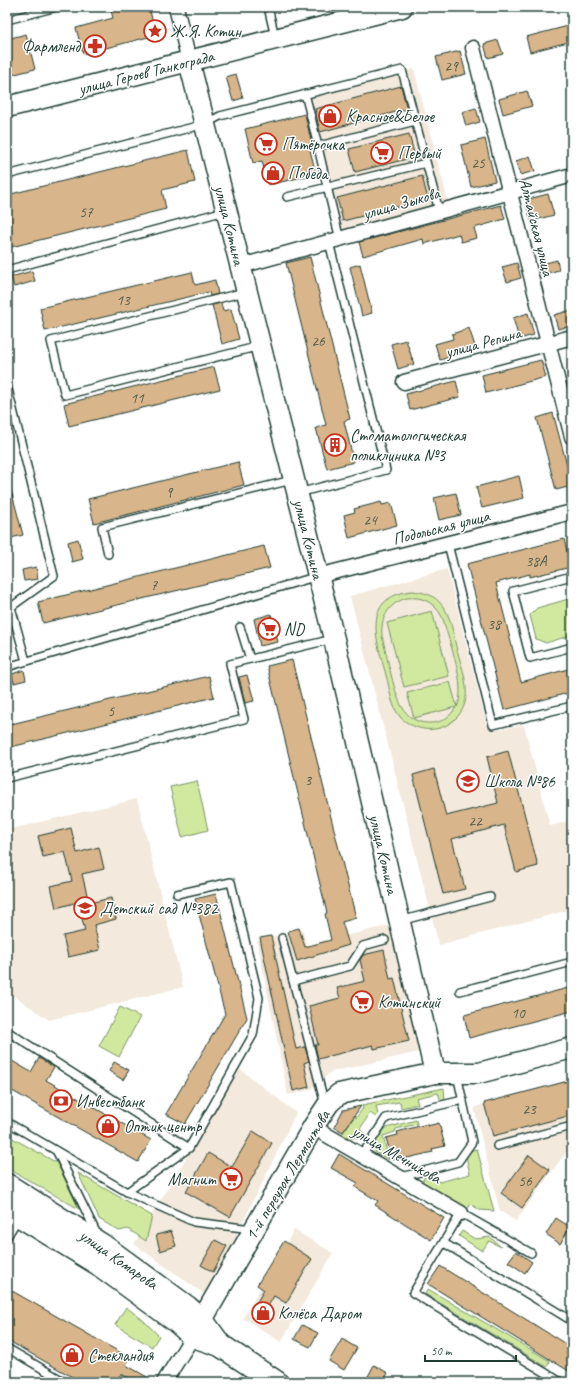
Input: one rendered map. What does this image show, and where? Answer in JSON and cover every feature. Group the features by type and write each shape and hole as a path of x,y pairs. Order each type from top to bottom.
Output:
{"main road":[{"name":"улица Комарова","path":"7,1185 102,1245 186,1307 198,1328"},
{"name":"улица Комарова","path":"13,1212 97,1263 175,1320 198,1328 220,1345 276,1382"}],"street":[{"name":"улица Котина","path":"176,7 334,639 436,1073"},
{"name":"улица Героев Танкограда","path":"7,107 402,7"},
{"name":"Алтайская улица","path":"473,48 572,437"},
{"name":"улица Зыкова","path":"241,266 509,191 572,175"},
{"name":"улица Репина","path":"404,382 572,337"},
{"name":"Подольская улица","path":"318,576 572,512"},
{"name":"1-й переулок Лермонтова","path":"198,1328 314,1126 326,1108 339,1094 351,1090 436,1073 479,1074 572,1048"},
{"name":"улица Мечникова","path":"314,1126 461,1213"},
{"path":"164,1382 198,1328"}],"lane":[{"path":"7,20 56,7"},
{"path":"268,7 275,39"},
{"path":"7,175 205,124 220,116 402,70 439,211"},
{"path":"108,554 102,527 296,486 386,470 334,240 319,146 305,94"},
{"path":"319,146 415,121"},
{"path":"287,197 326,186 426,163"},
{"path":"7,270 227,211"},
{"path":"247,292 51,341 65,395 260,346"},
{"path":"7,385 54,576 11,607 26,661"},
{"path":"448,544 494,725 572,706"},
{"path":"7,666 318,576"},
{"path":"572,576 513,591 530,658 572,647"},
{"path":"240,627 250,660"},
{"path":"7,778 244,719 230,664 334,639"},
{"path":"127,1192 189,1148 253,1035 259,998 231,882 177,894"},
{"path":"400,921 490,897"},
{"path":"282,938 326,1108"},
{"path":"293,981 350,966 363,946 385,940"},
{"path":"460,991 572,962"},
{"path":"7,1031 189,1148"},
{"path":"400,1178 458,1162 472,1142 456,1073"},
{"path":"362,1155 386,1118 463,1100"},
{"path":"7,1122 127,1192 194,1222 254,1230"},
{"path":"497,1146 572,1126"},
{"path":"57,1151 102,1245"},
{"path":"7,1238 13,1212"},
{"path":"531,1254 461,1213 413,1293 561,1382"},
{"path":"444,1243 572,1321"},
{"path":"7,1348 65,1382"}],"shaded area":[{"path":"414,69 448,202 339,230 305,98"},
{"name":"Школа №86","path":"447,569 486,722 490,728 495,730 524,725 550,826 572,820 572,909 439,945 350,596"},
{"name":"Детский сад №382","path":"137,799 183,987 49,1020 7,991 7,830"},
{"path":"391,925 423,1051 331,1072 310,1090 288,1095 257,941 302,929 307,945"},
{"path":"240,1069 296,1113 207,1296 134,1244"},
{"path":"572,1079 572,1144 516,1221 500,1211 474,1108"},
{"path":"294,1230 333,1253 281,1342 243,1318"}],"green space":[{"path":"412,591 428,594 435,598 447,613 453,630 466,685 465,704 461,712 452,722 440,728 421,729 412,726 401,718 393,703 379,649 376,623 379,612 385,602 396,595","holes":["419,598 429,602 437,609 443,619 459,676 460,698 457,707 450,682 407,693 414,718 456,707 446,718 435,723 423,723 416,720 409,716 400,704 382,636 384,617 391,607 401,600"]},
{"path":"572,598 572,635 546,643 536,639 530,615 537,608"},
{"path":"432,611 449,676 404,687 387,623"},
{"path":"197,781 208,830 182,837 170,787"},
{"path":"120,1007 140,1017 119,1057 99,1046"},
{"path":"444,1088 445,1101 441,1102 438,1093 416,1098 418,1104 401,1108 400,1102 376,1106 378,1115 376,1117 370,1113 360,1129 368,1137 349,1138 342,1134 363,1108 362,1105"},
{"path":"416,1120 417,1124 396,1129 395,1132 383,1136 389,1160 375,1152 374,1142 386,1128"},
{"path":"7,1135 57,1163 79,1209 7,1168"},
{"path":"477,1149 494,1211 479,1210 471,1204 467,1210 424,1185 422,1182 426,1174 432,1173 439,1182 470,1174 466,1156 469,1151"},
{"path":"78,1173 152,1216 146,1241 128,1229 119,1231 99,1219"},
{"path":"462,1231 475,1239 490,1237 501,1247 489,1241 482,1251 459,1236"},
{"path":"428,1289 550,1361 547,1367 425,1294"},
{"path":"126,1307 143,1320 159,1336 152,1347 115,1325"}],"building":[{"path":"110,7 149,7 156,35 83,54 76,28 113,18"},
{"path":"572,25 572,41 530,52 526,37"},
{"path":"26,34 35,69 7,76 7,39"},
{"path":"498,40 503,54 488,58 484,44"},
{"path":"460,51 466,74 442,80 436,57"},
{"path":"236,74 243,98 233,101 226,77"},
{"path":"401,86 407,109 320,132 315,109"},
{"path":"527,91 532,106 503,114 499,99"},
{"path":"476,108 480,122 466,126 462,112"},
{"path":"305,114 313,149 310,150 316,174 268,185 262,161 253,163 245,129"},
{"name":"Первый","path":"409,134 415,157 355,172 349,149"},
{"path":"485,139 495,181 471,187 461,145"},
{"path":"188,150 195,182 162,190 166,209 7,248 7,195"},
{"path":"530,156 535,171 520,175 516,161"},
{"path":"422,176 428,199 343,221 337,198"},
{"path":"548,194 554,215 531,221 525,200"},
{"path":"501,205 505,219 474,228 477,238 461,242 459,234 424,244 423,239 363,256 359,242"},
{"path":"310,257 350,419 344,421 354,462 327,469 316,428 326,425 286,263"},
{"path":"557,260 559,270 544,274 542,264"},
{"path":"517,263 521,278 507,282 502,267"},
{"path":"360,264 372,313 362,316 350,267"},
{"path":"32,271 35,281 14,287 11,277"},
{"path":"192,272 195,285 215,280 218,294 210,296 209,292 45,331 40,308"},
{"path":"221,303 223,311 231,309 239,339 222,344 212,305"},
{"path":"572,310 572,326 558,329 554,315"},
{"path":"528,313 534,335 519,339 513,318"},
{"path":"469,328 476,349 440,360 435,344 453,339 452,334"},
{"path":"406,340 414,364 398,369 391,344"},
{"path":"541,360 546,377 486,393 482,375"},
{"path":"214,367 220,389 69,426 64,404"},
{"path":"456,381 460,397 410,410 406,394"},
{"path":"553,413 572,484 572,486 556,490 537,418"},
{"path":"238,462 244,485 94,523 88,499"},
{"path":"519,476 524,498 482,508 476,487"},
{"path":"10,486 23,535 7,539 7,487"},
{"path":"456,493 461,515 439,520 434,498"},
{"path":"381,502 382,505 391,503 397,525 349,538 344,515 355,512 354,509"},
{"path":"78,539 83,559 72,562 68,542"},
{"path":"564,539 571,567 530,577 530,574 496,583 521,682 572,668 572,692 504,710 467,564"},
{"path":"264,546 270,568 43,623 38,602"},
{"path":"36,567 38,579 24,581 22,570"},
{"path":"271,614 278,642 260,646 254,619"},
{"path":"292,660 356,918 342,922 349,945 297,961 288,931 299,928 305,947 331,940 325,914 327,913 267,666"},
{"path":"24,670 26,680 14,683 12,674"},
{"path":"247,675 254,701 245,703 239,677"},
{"path":"209,676 214,697 7,748 7,725"},
{"path":"508,751 538,866 516,872 504,825 452,839 465,889 443,894 413,775 434,769 446,816 498,803 487,757"},
{"path":"71,828 77,853 99,847 104,869 82,874 89,903 111,898 116,919 94,925 100,950 68,957 63,936 85,931 78,902 56,908 51,886 72,881 65,852 43,857 38,836"},
{"path":"216,894 247,1018 185,1124 166,1114 225,1014 195,899"},
{"path":"271,936 296,1049 305,1047 309,1061 304,1063 309,1087 293,1091 260,938"},
{"name":"Котинский","path":"384,950 390,979 394,978 409,1041 374,1049 373,1045 318,1059 315,1045 318,1045 309,1006 340,998 337,988 365,981 360,960 363,955"},
{"path":"572,987 572,1011 469,1038 464,1015"},
{"path":"7,1058 31,1072 39,1058 54,1067 46,1080 151,1140 138,1162 7,1088"},
{"path":"114,1062 129,1070 123,1080 109,1071"},
{"path":"572,1080 572,1115 493,1136 484,1103"},
{"path":"361,1106 343,1132 334,1127 343,1110"},
{"path":"439,1123 445,1146 432,1149 433,1152 392,1160 386,1138 398,1135 397,1132 427,1124 427,1126"},
{"path":"253,1131 272,1143 230,1217 186,1192 208,1153 232,1167"},
{"path":"339,1154 444,1218 431,1240 375,1205 378,1201 355,1187 358,1183 331,1168"},
{"path":"529,1155 550,1170 522,1208 501,1193"},
{"path":"556,1218 570,1227 560,1244 546,1234"},
{"path":"171,1231 176,1246 160,1251 156,1235"},
{"path":"215,1240 227,1246 213,1272 201,1265"},
{"path":"284,1241 312,1259 286,1303 274,1296 261,1318 251,1312 264,1290 257,1285"},
{"path":"516,1251 532,1262 525,1273 508,1262"},
{"path":"440,1266 572,1348 572,1373 428,1284"},
{"path":"7,1288 130,1358 126,1365 156,1382 137,1382 121,1374 116,1382 81,1382 7,1340"},
{"path":"302,1325 318,1333 310,1347 294,1339"},
{"path":"342,1339 357,1348 344,1370 329,1361"},
{"path":"374,1365 388,1373 383,1382 365,1382"}],"place":[{"name":"Ж.Я. Котин","path":"155,31"},
{"name":"Фармленд","path":"95,46"},
{"name":"Красное&Белое","path":"330,116"},
{"name":"Пятёрочка","path":"266,144"},
{"name":"Первый","path":"382,153"},
{"name":"Победа","path":"273,173"},
{"name":"Стоматологическая поликлиника №3","path":"335,445"},
{"name":"ND","path":"269,629"},
{"name":"Школа №86","path":"468,781"},
{"name":"Детский сад №382","path":"85,908"},
{"name":"Котинский","path":"362,1002"},
{"name":"Инвестбанк","path":"61,1101"},
{"name":"Оптик центр","path":"108,1126"},
{"name":"Магнит","path":"231,1179"},
{"name":"Колёса Даром","path":"263,1313"},
{"name":"Стекландия","path":"72,1355"}]}
